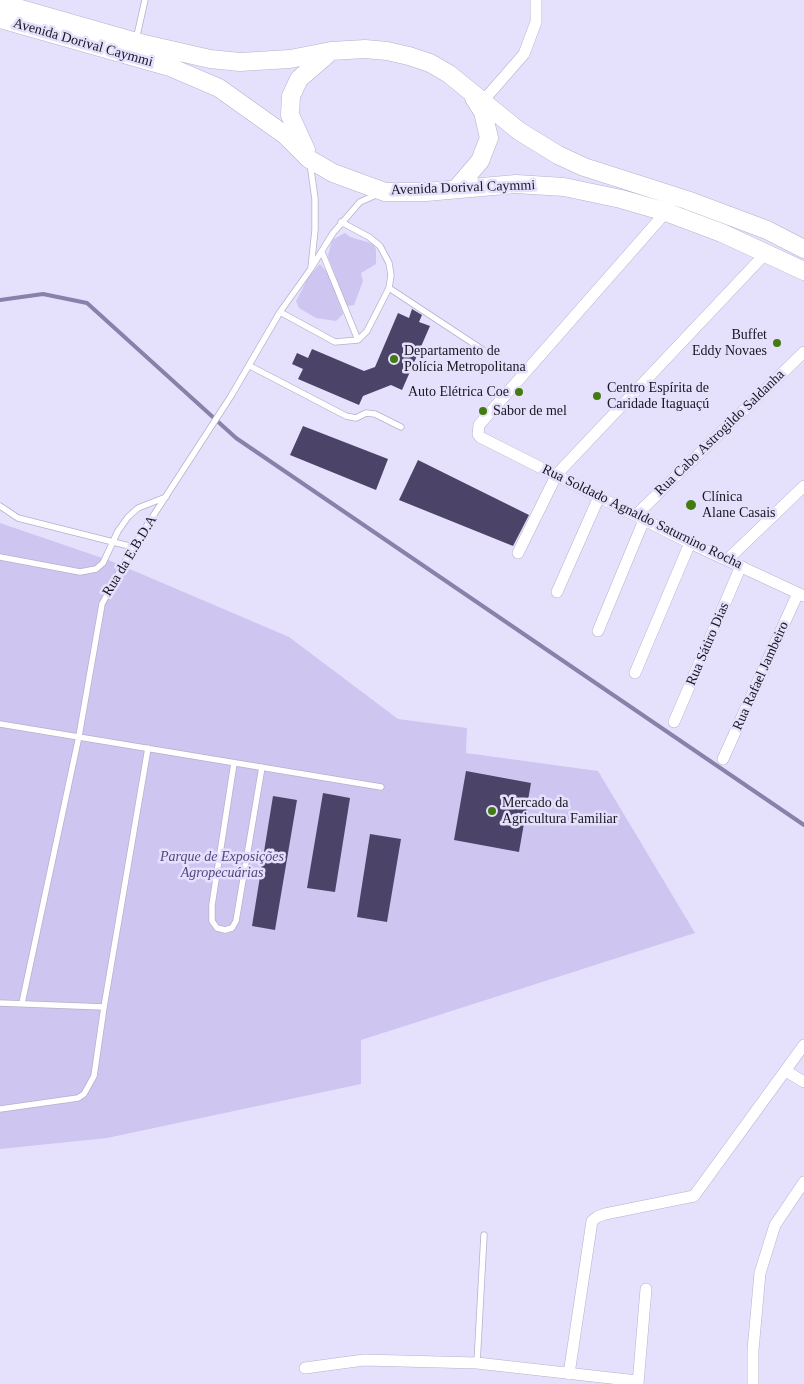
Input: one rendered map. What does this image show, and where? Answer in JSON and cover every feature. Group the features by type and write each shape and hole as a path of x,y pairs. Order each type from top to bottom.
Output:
{"main road":[{"name":"Avenida Dorival Caymmi","path":"0,3 136,42 210,59 240,62 290,59 331,51 364,49 387,51 409,56 430,63 468,88 519,131 558,156 584,167 679,197 749,223 804,248"},
{"name":"Avenida Dorival Caymmi","path":"0,19 170,67 219,88 285,135 309,159 333,173 385,192 426,192 516,184 564,187 621,199 666,212 722,233 804,271"},
{"path":"309,159 290,115 291,96 294,87 306,72 331,51"},
{"path":"457,188 480,161 489,138 483,112 468,88"}],"street":[{"path":"484,101 524,54 536,22 536,0"},
{"name":"Rua Soldado Agnaldo Saturnino Rocha","path":"666,212 479,424 477,430 480,437 557,474 690,543 801,595"},
{"path":"518,553 557,474 766,253"},
{"name":"Rua Cabo Astrogildo Saldanha","path":"640,517 804,352"},
{"path":"728,560 804,486"},
{"path":"557,592 599,497"},
{"path":"598,630 640,517"},
{"path":"635,673 690,543"},
{"name":"Rua Sátiro Dias","path":"674,722 741,566"},
{"name":"Rua Rafael Jambeiro","path":"723,759 801,595"},
{"path":"569,1374 592,1221 596,1217 605,1214 694,1196 804,1045"},
{"path":"786,1071 804,1082"},
{"path":"753,1384 753,1350 760,1273 775,1225 804,1182"},
{"path":"305,1368 364,1360 477,1363 638,1383 646,1289"}],"lane":[{"path":"136,42 144,0"},
{"path":"309,159 315,199 316,230 310,270"},
{"name":"Rua da E.B.D.A","path":"22,1003 79,736 99,614 133,547 250,366 280,312 341,222 360,202 385,192"},
{"path":"280,312 335,342 358,340 367,331 389,288 391,275 389,263 380,246 370,237 341,222"},
{"path":"322,252 358,340"},
{"path":"389,288 483,350"},
{"path":"250,366 346,416 356,418 366,413 375,414 401,427"},
{"path":"0,557 80,572 96,569 103,563 112,541 133,513 147,504 166,497"},
{"path":"0,506 18,518 133,547"},
{"path":"0,724 381,787"},
{"path":"0,1109 78,1098 84,1094 94,1076 148,748"},
{"path":"234,763 212,905 212,921 217,928 225,930 232,928 236,921 262,767"},
{"path":"0,1003 104,1007"},
{"path":"477,1363 484,1235"}],"green space":[{"path":"345,233 350,237 374,244 376,250 376,264 361,273 363,281 354,305 347,306 328,256 332,240"},
{"path":"320,264 329,275 343,314 336,321 316,318 299,308 296,301 309,276"},
{"name":"Parque de Exposições Agropecuárias","path":"0,523 111,561 289,637 398,719 467,728 466,753 598,771 695,933 361,1040 361,1084 107,1138 0,1149"}],"building":[{"path":"412,309 422,315 419,322 430,326 402,390 391,385 363,396 359,405 298,379 303,369 292,364 297,353 308,358 312,349 364,371 375,367 398,313 409,318"},
{"path":"303,426 388,459 376,490 290,455"},
{"path":"418,460 529,515 513,546 399,500"},
{"name":"Mercado da Agricultura Familiar","path":"466,771 531,783 519,852 454,840"},
{"path":"323,793 350,798 335,892 307,888"},
{"path":"273,796 297,800 275,930 252,926"},
{"path":"370,834 401,839 387,922 357,917"}],"waterway":[{"path":"0,300 43,294 87,303 236,438 804,825"}],"place":[{"name":"Buffet Eddy Novaes","path":"777,343"},
{"name":"Departamento de Polícia Metropolitana","path":"394,359"},
{"name":"Auto Elétrica Coe","path":"519,392"},
{"name":"Centro Espírita de Caridade Itaguaçú","path":"597,396"},
{"name":"Sabor de mel","path":"483,411"},
{"name":"Clínica Alane Casais","path":"691,505"},
{"name":"Mercado da Agricultura Familiar","path":"492,811"}]}
